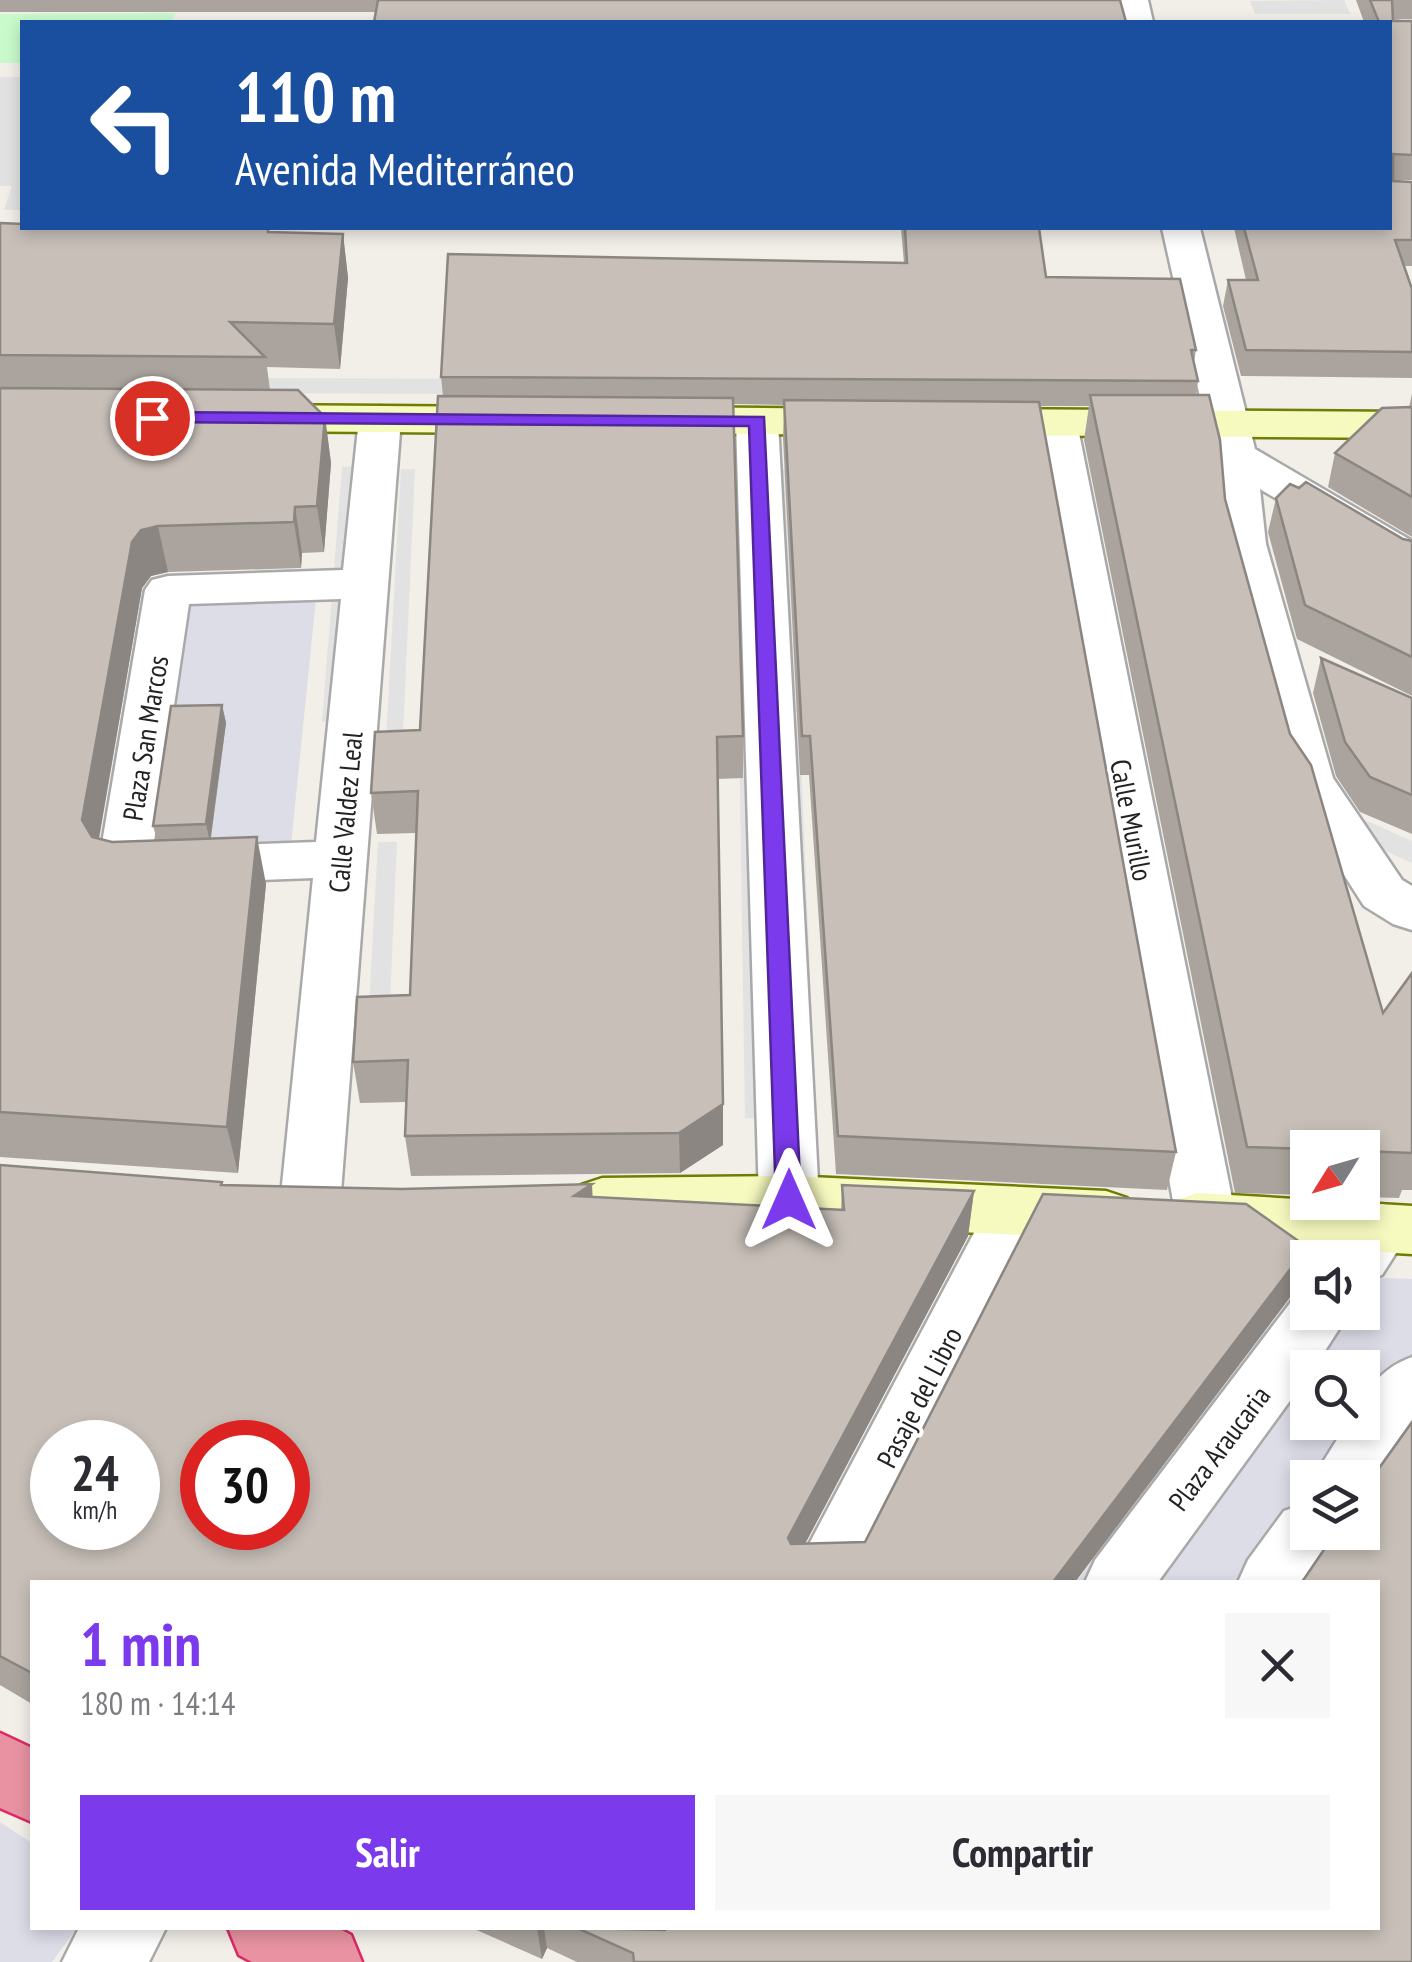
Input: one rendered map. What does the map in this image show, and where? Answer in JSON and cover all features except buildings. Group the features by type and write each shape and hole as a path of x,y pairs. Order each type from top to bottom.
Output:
{"highway":[{"path":"0,1768 30,1786"},
{"path":"269,1930 324,1962"}],"street":[{"path":"1181,230 1230,440 1242,544 1308,780 1383,893 1412,911"},
{"path":"220,418 559,420"},
{"name":"Calle Valdez Leal","path":"252,1201 339,1205 340,859 380,419"},
{"path":"618,420 1056,423 1230,440 1409,426"},
{"path":"758,421 789,1200"},
{"name":"Calle Murillo","path":"1056,423 1206,1218"},
{"path":"1230,440 1412,560"},
{"name":"Plaza San Marcos","path":"340,859 124,867 168,590 365,584"},
{"path":"1272,650 1324,676"},
{"path":"558,1202 789,1200 1206,1218 1385,1239"},
{"name":"Pasaje del Libro","path":"824,1580 1016,1212"},
{"name":"Plaza Araucaria","path":"1120,1580 1306,1330"},
{"path":"1359,1460 1412,1384"},
{"path":"1273,1580 1295,1550"},
{"path":"100,1962 126,1930"}],"green space":[{"path":"175,13 173,20 20,20 20,63 0,63 0,14"}],"shaded area":[{"path":"1344,0 1350,14 1255,14 1250,1"},
{"path":"0,77 20,77 20,210 4,210 12,186 0,186"},
{"path":"224,378 760,380 761,395 220,393"},
{"path":"355,466 335,721 322,722 342,467"},
{"path":"401,469 415,469 402,757 385,758"},
{"path":"735,469 747,469 760,1119 745,1118"},
{"path":"776,469 789,469 816,1122 800,1122"},
{"path":"319,569 289,865 134,870 179,578"},
{"path":"1356,816 1412,841 1412,863 1343,831"},
{"path":"378,842 397,842 389,1024 368,1024"},
{"path":"1267,1273 1290,1274 1290,1290"},
{"path":"1380,1278 1412,1279 1412,1435 1380,1463 1290,1460 1290,1550 1310,1550 1314,1580 1078,1580 1290,1298 1290,1330 1380,1330"},
{"path":"0,1822 30,1842 30,1930 76,1930 52,1962 0,1962"}],"route":[{"path":"152,418 758,421 789,1200"}]}
